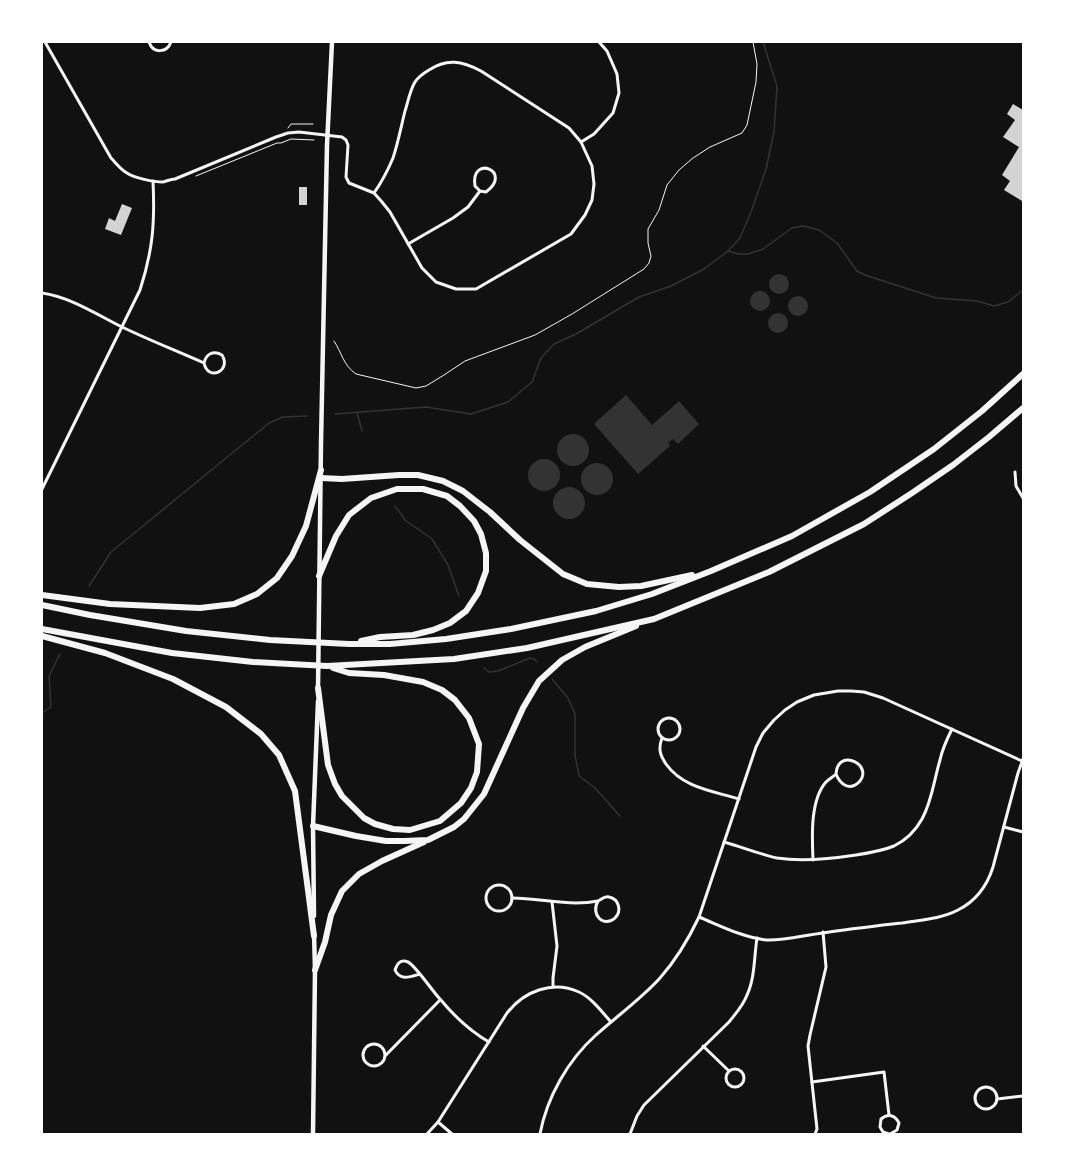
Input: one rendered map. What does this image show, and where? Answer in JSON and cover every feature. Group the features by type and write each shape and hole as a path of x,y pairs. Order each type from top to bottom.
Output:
{"highway":[{"path":"42,605 90,615 186,631 270,640 349,644 390,644 446,639 512,629 596,611 652,594 711,571 792,536 870,492 934,449 982,411 1023,374"},
{"path":"315,970 325,942 331,915 342,891 359,874 382,861 428,840 464,819 484,794 523,708 539,681 562,660 585,647 769,572 864,524 953,465 1023,408"},
{"path":"42,595 110,604 200,608 234,604 257,594 277,578 292,556 306,526 321,470"},
{"path":"321,478 342,479 418,475 444,481 463,491 490,512 520,540 563,574 587,584 619,587 641,586 711,571"},
{"path":"319,576 336,536 349,516 371,498 397,489 423,489 446,496 460,506 474,521 481,534 486,553 486,571 478,593 466,611 450,623 433,630 413,635 380,637 349,644"},
{"path":"42,629 172,652 253,662 327,666 454,659 527,648 654,619"},
{"path":"42,636 105,653 173,679 226,707 261,734 279,755 295,791 314,936"},
{"path":"318,688 328,765 342,796 364,818 375,824 393,829 410,830 440,822 460,803 471,788 477,772 479,744 469,718 456,700 442,690 423,682 384,675 349,672 327,666"},
{"path":"313,826 386,841 428,840"}],"main road":[{"path":"313,1134 315,970 313,826 318,688 328,136 332,42"}],"street":[{"path":"45,42 111,158 127,174 134,177 163,182 288,133 300,132 342,137 346,140 348,145 346,177 349,183 374,193 390,212 422,268 436,282 456,289 476,289 571,234 585,215 592,200 594,184 592,166 581,142 569,128 481,70 469,64 448,62 436,65 416,82 408,99 392,160 374,193"},
{"path":"149,42 153,48 158,51 168,48 171,42"},
{"path":"581,142 594,134 613,113 619,93 617,74 607,51 599,42"},
{"path":"486,168 492,171 495,176 495,182 486,192 480,191 475,186 474,179 476,173 480,169 486,168"},
{"path":"42,489 140,290 150,257 154,221 153,181"},
{"path":"408,244 453,218 468,207 480,191"},
{"path":"42,293 52,294 65,299 204,363 207,370 210,372 216,373 223,369 225,362 222,355 214,352 206,357 204,363"},
{"path":"1015,472 1016,486 1023,498"},
{"path":"540,1134 542,1122 552,1096 578,1054 595,1036 644,994 659,979 688,940 700,918 756,747 763,733 785,710 814,695 838,690 864,692 890,701 1023,760 1018,772 994,867 989,878 975,899 958,911 928,919 823,932 779,940 768,940 741,934 700,918"},
{"path":"665,718 675,719 680,725 680,732 678,736 673,740 662,738 657,729 660,722 665,718"},
{"path":"724,842 778,858 813,860 835,859 881,851 895,845 916,829 927,809 940,758 952,729"},
{"path":"662,738 659,746 662,758 671,771 682,780 693,786 739,799"},
{"path":"813,860 814,814 820,792 827,781 836,774 840,764 844,761 855,761 859,764 863,772 862,778 858,783 851,786 842,784 838,780 836,774"},
{"path":"1004,827 1023,832"},
{"path":"500,885 511,892 512,898 509,907 501,911 495,911 490,908 486,899 488,891 492,886 500,885"},
{"path":"512,898 578,903 598,901 607,896 611,897 618,904 619,912 614,919 606,921 602,920 595,914 594,909 598,901"},
{"path":"552,902 557,946 553,986"},
{"path":"815,1134 816,1129 808,1046 826,968 823,932"},
{"path":"630,1134 637,1116 644,1105 729,1022 741,1008 748,995 757,938"},
{"path":"420,974 406,978 401,977 395,970 396,965 403,960 412,964 420,974 440,1000 464,1024 489,1042"},
{"path":"427,1134 438,1122 508,1013 518,1001 527,994 539,989 553,986 580,992 611,1022"},
{"path":"386,1055 382,1046 377,1044 367,1046 363,1054 365,1062 372,1066 380,1065 385,1059 386,1055 440,1000"},
{"path":"704,1046 729,1071"},
{"path":"737,1069 742,1072 744,1080 740,1086 734,1088 729,1085 726,1077 729,1071 737,1069"},
{"path":"812,1082 884,1072 889,1115"},
{"path":"985,1088 990,1088 994,1090 997,1099 994,1106 987,1109 978,1105 976,1097 979,1091 985,1088"},
{"path":"997,1099 1023,1096"},
{"path":"886,1115 889,1115 894,1116 899,1122 897,1130 890,1134 883,1132 880,1127 881,1119 886,1115"},
{"path":"438,1122 452,1134"}],"path":[{"path":"334,341 345,363 356,374 416,388 426,386 465,361 535,335 572,314 644,269 649,263 651,256 648,243 648,229 659,210 667,185 679,170 693,158 710,147 742,133 747,125 756,82 757,64 753,42"},
{"path":"291,124 313,124"},
{"path":"281,143 291,139 314,140"}],"shaded area":[{"path":"779,274 786,277 789,284 786,291 779,294 772,291 769,284 772,277"},
{"path":"760,291 767,294 770,301 767,308 760,311 753,308 750,301 753,294"},
{"path":"798,296 805,299 808,306 805,313 798,316 791,313 788,306 791,299"},
{"path":"778,313 785,316 788,323 785,330 778,333 771,330 768,323 771,316"},
{"path":"626,395 652,425 679,401 699,424 678,444 673,439 668,443 670,446 638,474 594,424"},
{"path":"570,434 576,434 586,441 589,450 588,456 582,463 576,466 570,466 560,459 557,453 557,447 564,437"},
{"path":"541,459 547,459 557,466 560,475 559,481 553,488 547,491 541,491 531,484 528,478 528,472 535,462"},
{"path":"594,463 600,463 610,470 613,479 612,485 606,492 600,495 594,495 584,488 581,482 581,476 588,466"},
{"path":"566,487 572,487 582,494 585,503 584,509 578,516 572,519 566,519 556,512 553,506 553,500 560,490"}],"building":[{"path":"1013,104 1023,110 1022,201 1004,190 1010,181 1002,175 1019,147 1003,137 1015,120 1007,114"},
{"path":"299,187 307,187 307,205 299,205"},
{"path":"122,204 132,208 121,235 105,229 109,218 115,221"}],"waterway":[{"path":"335,414 426,407 471,414 508,402 532,382 541,358 554,344 576,334 639,297 671,286 704,269 728,251 740,238 751,212 766,169 774,132 777,86 763,42"},
{"path":"728,251 739,254 748,254 763,249 792,228 803,226 819,230 837,243 857,271 936,298 977,301 994,306 1008,302 1023,290"},
{"path":"357,413 362,431"},
{"path":"89,586 111,552 269,423 283,417 307,416"},
{"path":"395,506 405,520 432,539 448,565 459,596"},
{"path":"42,713 51,707 49,676 60,654"},
{"path":"484,668 489,672 498,671 530,658 537,662"},
{"path":"552,679 568,698 575,714 575,755 579,776 595,788 620,816"}]}
